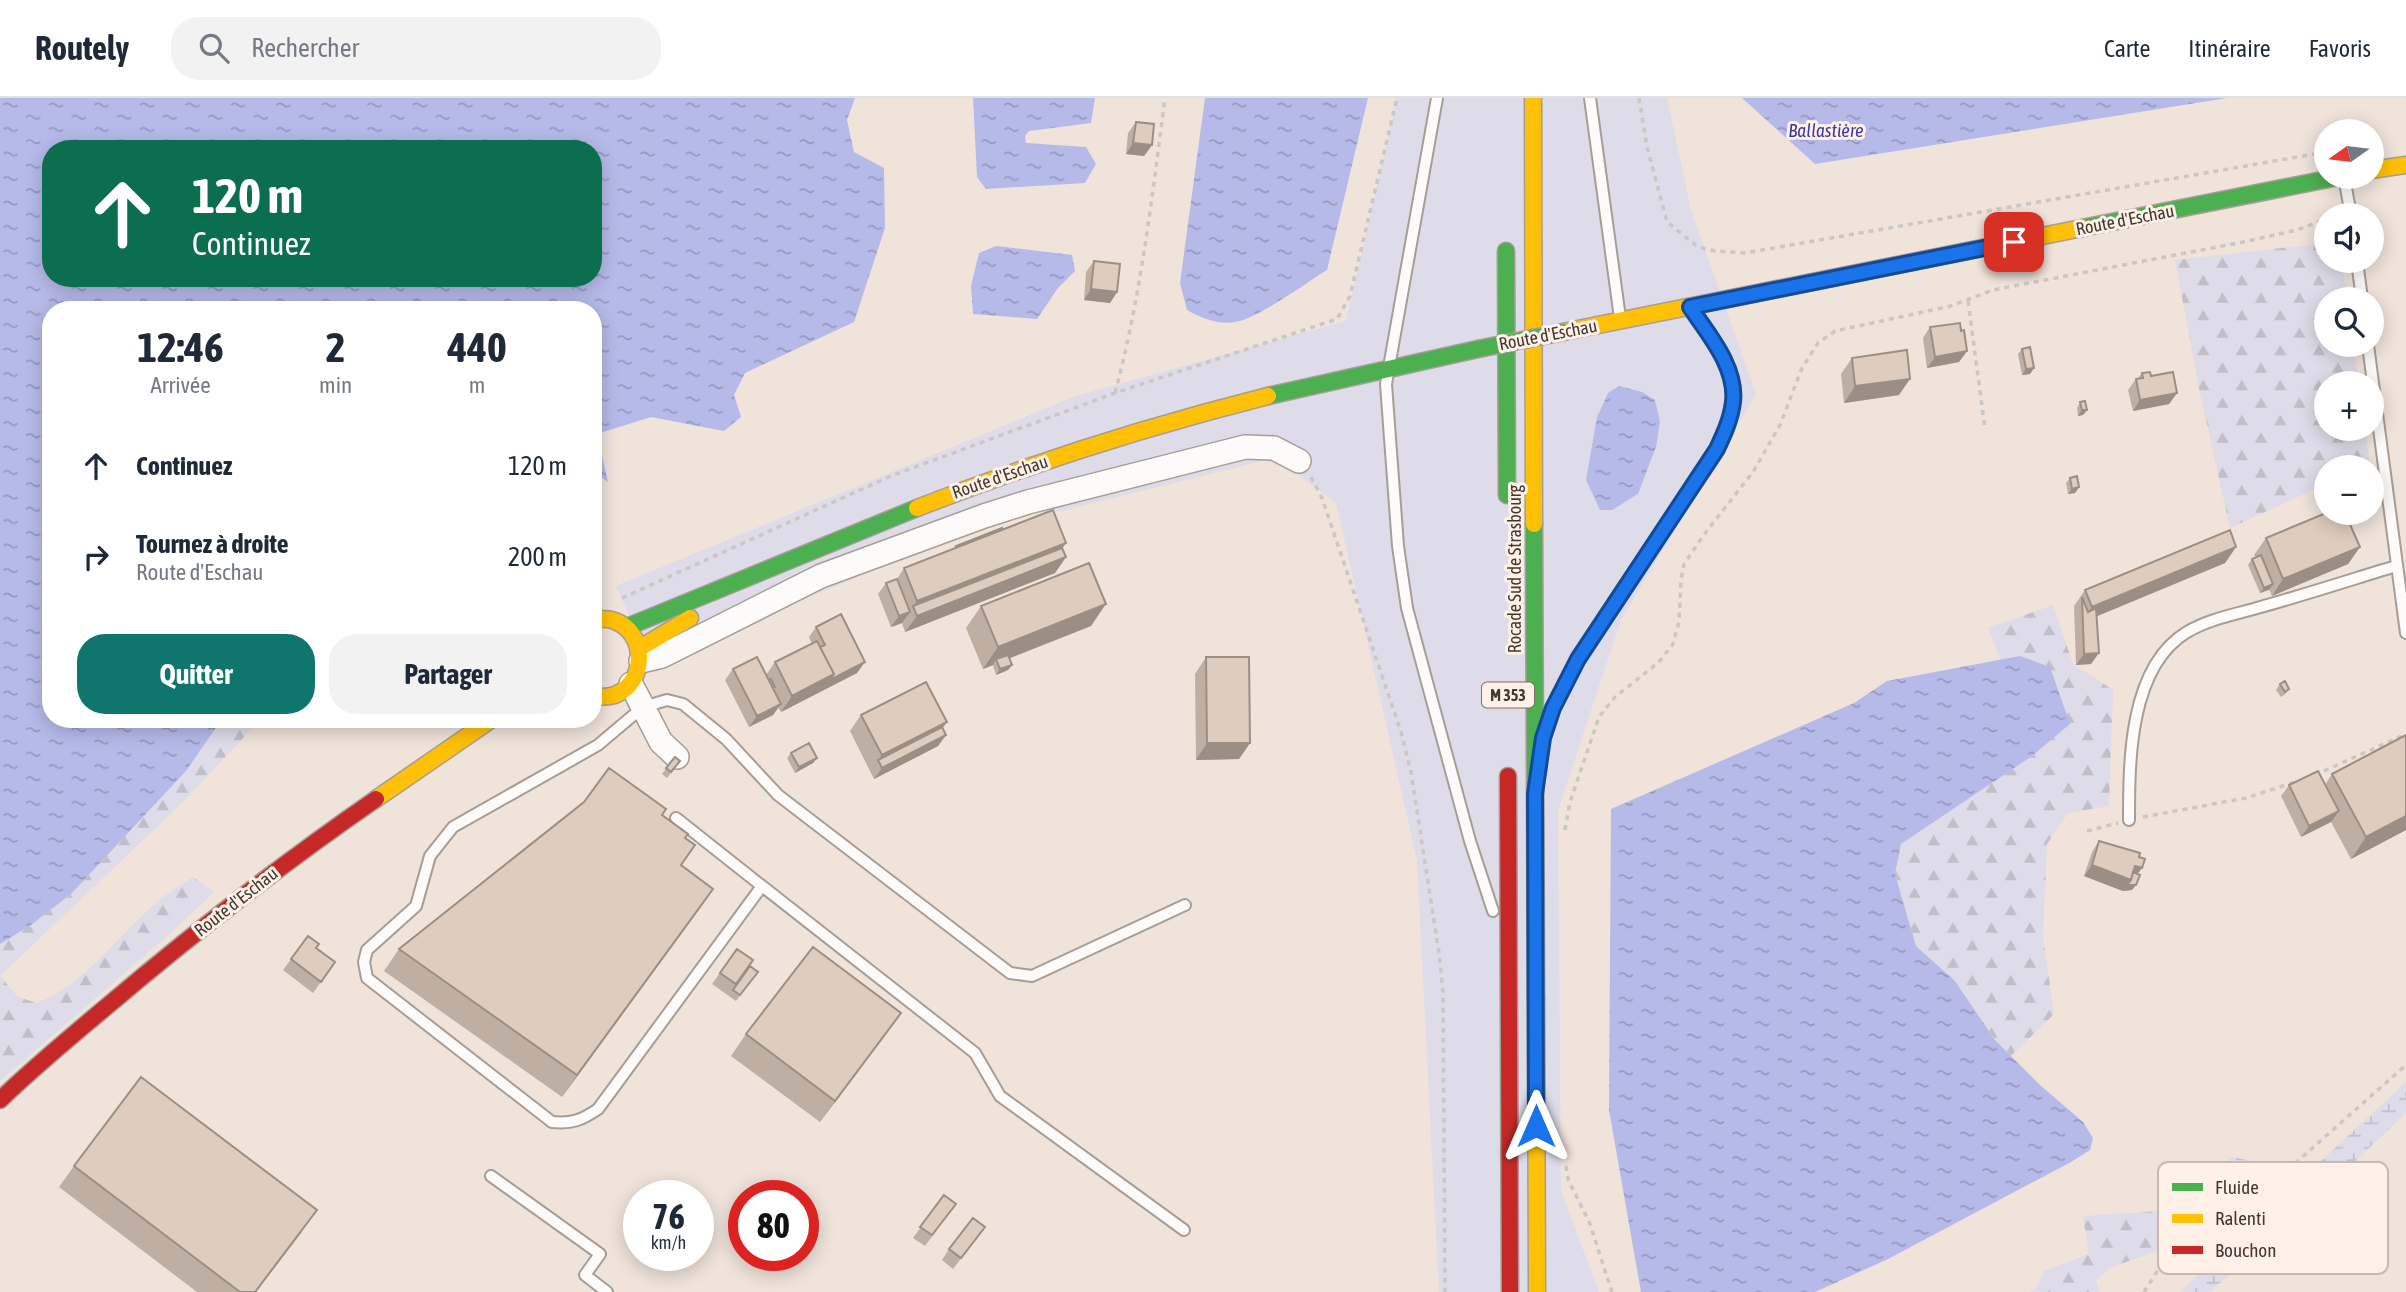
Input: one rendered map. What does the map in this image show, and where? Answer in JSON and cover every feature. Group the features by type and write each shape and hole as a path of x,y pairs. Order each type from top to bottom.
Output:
{"main road":[{"name":"Rocade Sud de Strasbourg","path":"1532,98 1537,1292"},
{"path":"2384,168 2406,165"},
{"name":"Route d'Eschau","path":"621,624 778,565 929,502 1056,457 1188,416 1478,349 2314,182"},
{"name":"Rocade Sud de Strasbourg","path":"1506,234 1507,506"},
{"name":"Route d'Eschau","path":"640,654 778,565"},
{"path":"602,617 621,624 635,636 640,654 638,674 631,684 621,693 602,697"},
{"name":"Route d'Eschau","path":"0,1100 147,972 282,865 364,806 481,728"},
{"path":"1508,756 1510,1292"}],"street":[{"name":"Route d'Eschau","path":"640,654 662,656 821,576 1017,505 1245,447 1274,448 1299,461"},
{"path":"631,684 661,742 677,757"}],"lane":[{"path":"1437,98 1385,384 1398,546 1407,608 1470,841 1508,964"},
{"path":"1590,98 1620,321"},
{"path":"1535,794 1546,728 1578,659 1717,449 1728,423 1734,400 1731,374 1713,340 1690,307"},
{"path":"2370,357 2406,633"},
{"path":"2129,820 2131,743 2141,702 2150,676 2162,656 2183,634 2223,616 2396,566"},
{"path":"762,886 598,1109 580,1121 566,1124 552,1122 367,978 364,962 368,950 416,906 430,856 453,827 598,745 643,707 667,700 683,704 726,739 778,794 1010,973 1032,976 1185,905"},
{"path":"676,818 975,1052 1000,1096 1184,1230"},
{"path":"491,1176 600,1254 585,1275 607,1292"}],"path":[{"path":"1115,393 1127,347 1148,230 1165,98"},
{"path":"621,624 621,598 891,476 1115,393 1337,319 1350,296 1397,98"},
{"path":"1639,98 1647,147 1667,222 1698,247 1715,251 1745,253 2314,154"},
{"path":"1563,840 1570,802 1599,717 1615,697 1659,662 1673,644 1679,622 1684,564 1753,472 1780,425 1802,368 1818,343 1835,331 1968,301 1993,290 2243,242 2314,224"},
{"path":"1968,301 1985,429"},
{"path":"1299,461 1322,498 1401,732 1411,772 1443,991 1445,1292"},
{"path":"2087,831 2129,820 2246,798 2286,786 2406,734"},
{"path":"2297,1162 2406,1065"},
{"path":"1566,1160 1568,1179 1590,1224 1612,1292"},
{"path":"2144,1292 2158,1270"}],"green space":[{"path":"1397,98 1667,98 1691,210 1756,394 1621,620 1558,810 1561,1191 1599,1292 1439,1292 1417,860 1336,503 1300,476 1266,460 1057,512 1022,514 876,569 734,629 655,672 616,586 1076,396 1346,321"},
{"path":"2314,244 2314,273 2344,273 2345,287 2314,287 2314,357 2355,357 2357,371 2314,371 2314,441 2367,441 2369,455 2314,455 2314,490 2230,528 2199,388 2175,260"},
{"path":"2053,605 2073,664 2113,690 2109,806 2068,813 2047,844 2043,937 2054,1014 2011,1056 1995,1040 1955,981 1916,946 1895,874 1901,844 2032,756 2069,724 2020,656 2001,661 1988,628"},
{"path":"216,728 253,728 181,804 0,976 0,944 31,925 71,894 186,771"},
{"path":"193,877 214,892 0,1081 0,976 18,997 37,1003 55,994 87,971 157,902"},
{"path":"2406,1082 2406,1113 2355,1162 2320,1162"},
{"path":"2232,1157 2252,1162 2226,1162"},
{"path":"2158,1210 2158,1251 2112,1267 2096,1280 2099,1292 2030,1292 2036,1288 2044,1271 2089,1254 2083,1217"},
{"path":"2199,1274 2231,1274 2209,1292 2180,1292"}],"water":[{"path":"0,98 855,98 847,120 854,152 884,168 885,228 854,322 745,373 734,395 741,417 724,431 651,417 602,432 602,301 42,301 42,728 216,728 186,771 71,894 31,925 0,944"},
{"path":"973,98 1095,98 1091,123 1029,131 1025,136 1026,143 1086,147 1096,164 1085,183 986,189 977,177"},
{"path":"1205,98 1368,98 1327,270 1268,308 1235,322 1210,320 1187,310 1180,283"},
{"name":"Ballastière","path":"1742,98 2227,98 1815,164"},
{"path":"996,246 1072,255 1075,271 1058,288 1037,319 973,314 971,286 979,253"},
{"path":"1619,386 1642,392 1655,400 1660,422 1656,447 1638,494 1612,510 1600,510 1586,480 1597,417 1608,393"},
{"path":"602,456 608,482 602,478"},
{"path":"2020,656 2050,667 2070,724 2032,756 1901,844 1895,874 1916,946 1955,981 1995,1040 2040,1085 2083,1122 2093,1138 2090,1150 1888,1259 1815,1292 1641,1292 1609,1110 1611,809 1854,703 1887,681"}],"building":[{"path":"1136,122 1154,124 1152,145 1133,143"},
{"path":"1094,261 1120,264 1117,292 1091,289"},
{"path":"1960,323 1961,331 1964,330 1967,351 1935,357 1930,327"},
{"path":"2030,347 2034,368 2026,369 2022,349"},
{"path":"1907,350 1910,379 1855,386 1852,358"},
{"path":"2150,372 2151,376 2173,372 2177,393 2140,400 2136,379 2143,378 2142,373"},
{"path":"2085,401 2087,410 2082,410 2080,402"},
{"path":"2077,476 2079,487 2072,489 2070,478"},
{"path":"1053,510 1066,543 917,601 904,568"},
{"path":"2314,518 2314,525 2350,525 2360,547 2283,579 2266,538"},
{"path":"1002,528 957,547 956,546"},
{"path":"2230,530 2236,547 2092,607 2085,590"},
{"path":"1062,548 1066,557 917,616 913,606"},
{"path":"2261,555 2273,584 2264,588 2252,559"},
{"path":"1089,563 1106,604 998,647 981,606"},
{"path":"897,579 910,612 899,616 886,583"},
{"path":"2082,597 2088,612 2096,608 2099,653 2084,654"},
{"path":"841,614 865,662 830,680 834,674 820,647 825,645 816,627"},
{"path":"817,641 834,674 792,696 775,662"},
{"path":"1008,655 1012,665 1000,669 996,659"},
{"path":"757,657 781,704 757,716 733,669"},
{"path":"1206,657 1249,657 1250,743 1207,743"},
{"path":"2285,681 2289,689 2285,692 2280,684"},
{"path":"926,682 947,722 882,755 861,715"},
{"path":"942,727 946,735 882,768 878,760"},
{"path":"2406,735 2406,816 2366,837 2332,774"},
{"path":"809,743 817,758 799,767 791,753"},
{"path":"675,757 680,761 671,772 666,768"},
{"path":"609,768 666,809 662,815 688,834 685,838 695,845 681,865 713,889 577,1075 399,949 584,802"},
{"path":"2318,771 2339,811 2309,826 2289,785"},
{"path":"2099,841 2140,853 2139,857 2145,859 2142,868 2135,866 2131,880 2092,865"},
{"path":"2133,872 2140,875 2136,885 2127,885 2131,880"},
{"path":"308,936 319,944 316,948 335,962 321,982 291,959"},
{"path":"813,947 901,1013 835,1101 746,1034"},
{"path":"737,949 753,960 736,984 720,973"},
{"path":"750,966 758,972 740,995 733,990"},
{"path":"141,1077 317,1210 255,1292 240,1292 74,1166"},
{"path":"944,1195 956,1204 932,1235 920,1227"},
{"path":"973,1218 985,1227 961,1258 949,1249"}],"traffic: fast":[{"path":"2082,228 2314,182"},
{"path":"1506,251 1507,495"},
{"path":"1478,349 1563,332"},
{"path":"1268,396 1478,349"},
{"path":"627,627 917,508"},
{"path":"1534,524 1536,998"}],"traffic: slow":[{"path":"1533,98 1534,524"},
{"path":"2384,168 2406,165"},
{"path":"1563,332 2082,228"},
{"path":"917,508 1091,446 1268,396"},
{"path":"640,648 690,618"},
{"path":"602,619 613,620 626,627 638,646 639,658 638,669 626,689 613,696 602,697"},
{"path":"376,799 479,728"},
{"path":"1536,998 1537,1292"}],"traffic: jam":[{"path":"1508,776 1510,1292"},
{"path":"0,1100 204,926 376,799"}],"route":[{"path":"1536,1126 1535,794 1543,738 1553,708 1578,659 1717,449 1728,423 1734,400 1731,374 1713,340 1690,307 2014,242"}]}
